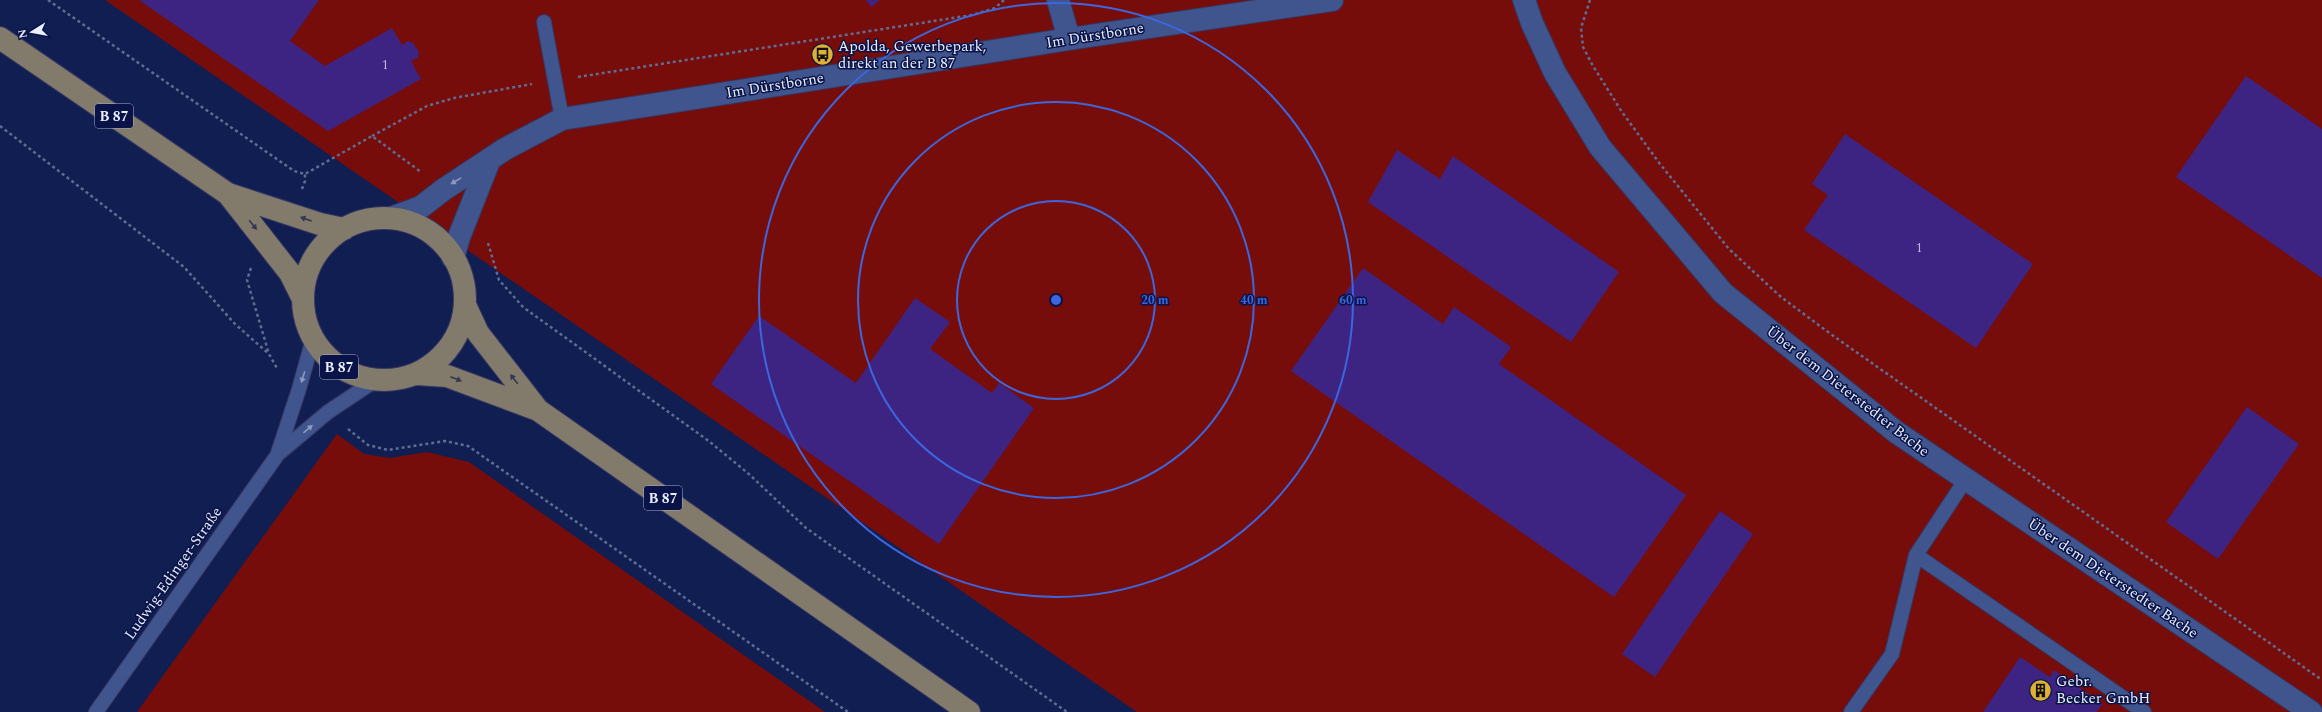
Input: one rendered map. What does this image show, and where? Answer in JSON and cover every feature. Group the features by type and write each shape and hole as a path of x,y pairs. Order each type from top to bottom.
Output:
{"main road":[{"name":"B 87","path":"0,38 228,194 320,224 344,228"},
{"name":"B 87","path":"228,194 290,273 302,297 307,326 313,339 322,352 346,372 376,380 404,379 417,374 441,357 450,346 458,333 465,305 463,281 453,258 444,246 427,231 406,221 391,218 367,220 344,228 332,236 314,257 308,270 302,297"},
{"name":"B 87","path":"465,305 478,333 538,410"},
{"name":"B 87","path":"417,374 448,376 538,410 969,712"}],"street":[{"path":"1058,0 1069,39"},
{"name":"Im Dürstborne","path":"391,218 421,207 443,190 534,132 562,119 1069,39 1332,0"},
{"name":"Über dem Dieterstedter Bache","path":"1524,0 1532,23 1555,73 1600,147 1723,293 1896,432 2311,712"},
{"path":"453,258 459,237 489,161"}],"lane":[{"path":"544,22 562,119"},
{"name":"Ludwig-Edinger-Straße","path":"278,454 313,339"},
{"name":"Ludwig-Edinger-Straße","path":"96,712 278,454 328,412 376,380"},
{"path":"1851,712 1892,654 1916,555 1966,479"},
{"path":"1916,555 2144,712"}],"path":[{"path":"48,0 294,171 305,174 427,106 454,98 504,87 555,81 972,16 996,8 1004,0"},
{"path":"1590,0 1581,28 1583,47 1593,66 1660,164 1729,249 1781,297 1832,335 2322,680"},
{"path":"0,126 184,267 235,324 269,354 283,374"},
{"path":"372,136 426,176"},
{"path":"488,241 489,254 499,280 523,307 710,442 750,475 806,528 1067,712"},
{"path":"252,265 247,280 269,354"},
{"path":"347,428 368,445 388,450 445,441 468,446 848,712"}],"shaded area":[{"path":"105,0 2322,0 2322,712 1137,712"},
{"path":"337,434 364,454 390,458 427,452 469,462 825,712 137,712"}],"building":[{"path":"139,0 319,0 290,41 325,66 392,28 402,45 408,41 413,43 419,52 418,58 411,61 421,79 328,131"},
{"path":"866,0 880,0 871,7"},
{"path":"2246,76 2322,129 2322,278 2176,177"},
{"path":"1845,134 2033,264 1976,348 1804,230 1828,195 1812,184"},
{"path":"1397,150 1440,179 1453,156 1619,272 1571,342 1368,202"},
{"path":"1363,268 1443,324 1454,307 1511,347 1499,364 1686,495 1614,597 1291,371"},
{"path":"915,298 950,322 930,349 992,393 999,383 1034,408 939,544 711,384 759,316 856,383"},
{"path":"2247,407 2299,444 2218,559 2166,522"},
{"path":"1720,511 1753,534 1655,677 1622,654"},
{"name":"Gebr. Becker GmbH","path":"2020,657 2050,677 2054,670 2103,704 2096,712 1983,712"}],"place":[{"name":"Apolda, Gewerbepark, direkt an der B 87","path":"822,55"},
{"name":"Gebr. Becker GmbH","path":"2041,690"}]}
